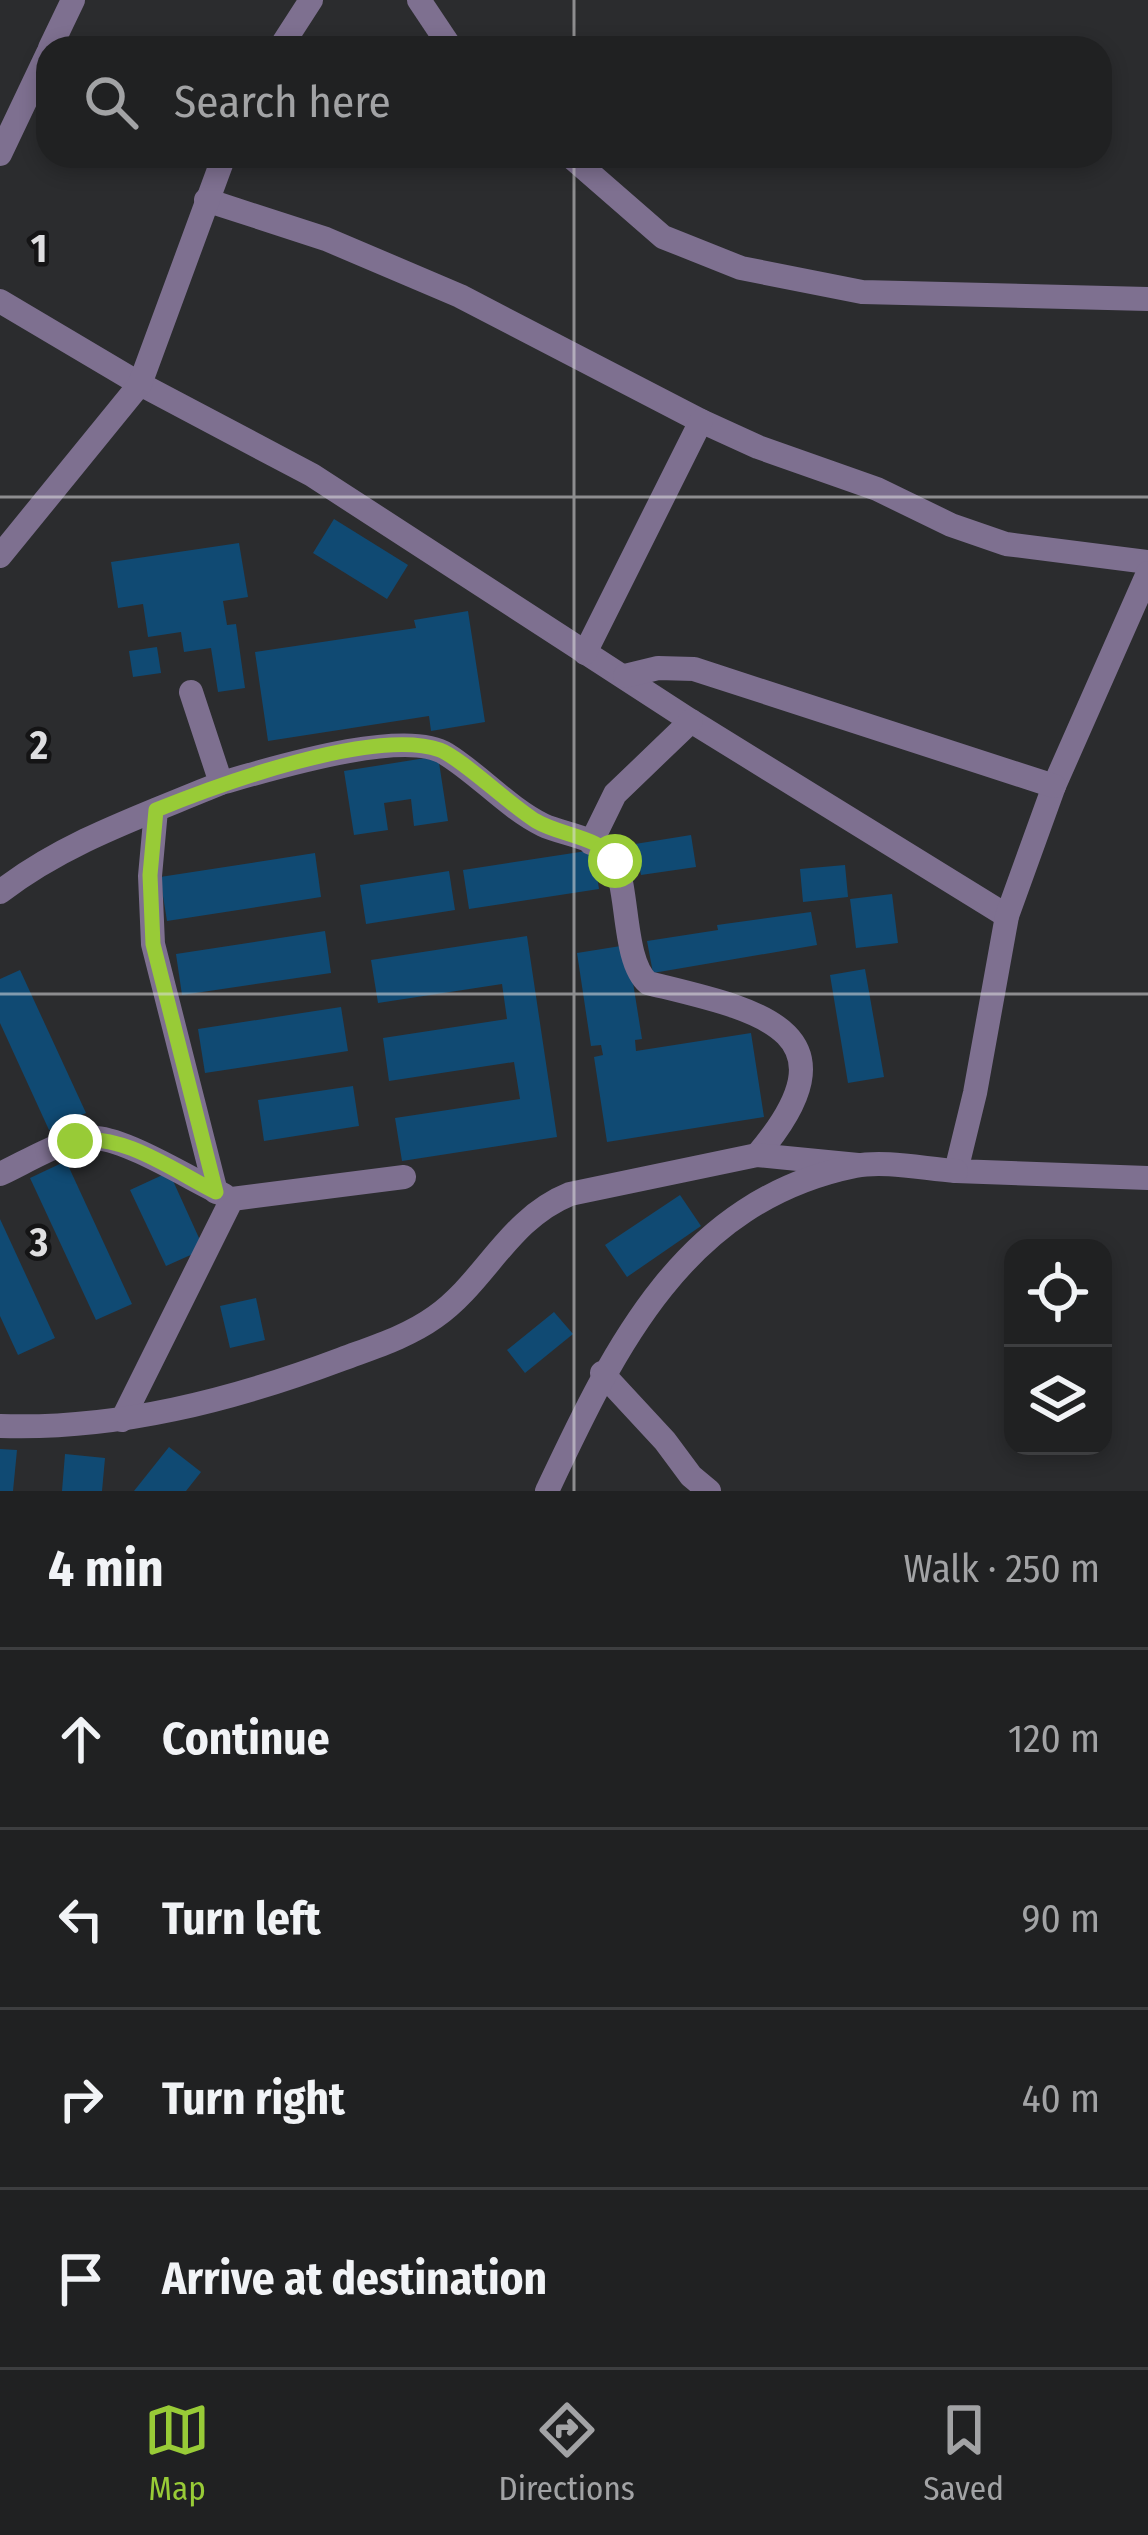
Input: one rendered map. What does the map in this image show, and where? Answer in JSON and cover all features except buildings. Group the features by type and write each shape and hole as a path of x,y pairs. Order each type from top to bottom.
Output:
{"street":[{"path":"56,36 73,0"},
{"path":"288,36 311,0"},
{"path":"419,0 443,36"},
{"path":"0,154 36,78"},
{"path":"0,556 140,384 219,168"},
{"path":"584,168 662,237 741,268 862,292 1148,299"},
{"path":"206,200 326,238 460,296 701,421 1006,544 1148,562"},
{"path":"0,301 140,384 312,475 691,721 1007,916"},
{"path":"585,653 701,421"},
{"path":"956,1171 1007,916 1054,786 1148,573"},
{"path":"626,676 658,668 694,670 1054,786"},
{"path":"191,692 221,783"},
{"path":"591,843 615,794 691,721"},
{"path":"0,892 27,871 92,835 221,783 356,750 403,746 442,750 541,824 607,848 628,911 639,975 648,983 744,1006 774,1022 793,1041 798,1097 757,1155"},
{"path":"122,1420 224,1196 153,944 150,875 156,810"},
{"path":"0,1174 94,1137 117,1143 224,1196 404,1178"},
{"path":"0,1426 122,1420 211,1401 410,1333 440,1314 543,1205 570,1194 757,1155 956,1171 1148,1178"},
{"path":"547,1491 602,1373 683,1259 738,1216 795,1186 858,1165"},
{"path":"602,1373 709,1491"}],"route":[{"path":"75,1141 94,1137 117,1143 216,1192 153,944 150,875 156,810 221,783 316,758 403,746 442,750 541,824 607,848 615,861"}]}
